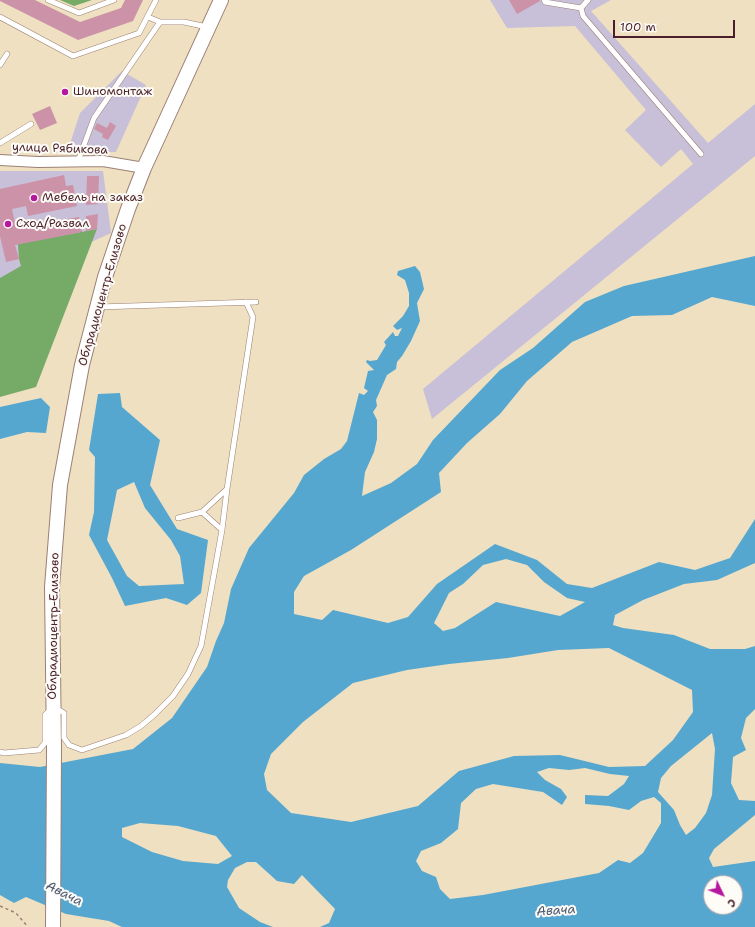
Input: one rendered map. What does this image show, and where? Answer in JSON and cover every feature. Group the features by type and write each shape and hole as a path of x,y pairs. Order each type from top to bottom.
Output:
{"street":[{"name":"Облрадиоцентр-Елизово","path":"53,927 54,706 52,587 60,485 82,366 97,307 128,209 144,168 221,0"},
{"name":"улица Рябикова","path":"0,160 38,162 103,161 144,168"}],"lane":[{"path":"48,0 79,13 114,0"},
{"path":"0,17 73,56 139,33 156,0"},
{"path":"544,0 545,2 581,8"},
{"path":"581,8 588,0"},
{"path":"581,8 583,16 701,154"},
{"path":"148,17 160,22 184,22 208,27"},
{"path":"78,161 94,118 160,22"},
{"path":"0,65 7,54"},
{"path":"0,143 31,124"},
{"path":"0,752 4,753 38,750 45,743 46,715 54,706 64,713 64,738 69,745 82,750 126,735 154,715 173,696 188,674 201,646 222,530 226,489 254,317 246,302"},
{"path":"97,307 256,302"},
{"path":"178,518 202,512 226,489"},
{"path":"202,512 222,530"}],"path":[{"path":"0,906 16,912 28,927"}],"shaded area":[{"path":"490,0 611,0 591,11 708,143 755,104 755,156 432,419 423,389 693,164 681,149 661,167 625,130 646,110 575,26 507,28"},
{"path":"122,71 146,85 116,152 67,153 80,113"},
{"path":"0,171 103,171 111,233 0,284"}],"green space":[{"path":"60,0 92,0 74,6"},
{"path":"97,229 36,387 0,397 0,278 21,266 18,244"}],"water":[{"name":"Авача","path":"755,256 755,306 712,297 672,315 632,316 572,342 527,381 500,414 467,443 439,473 441,492 351,550 304,576 294,592 294,614 322,620 333,610 388,623 408,617 437,584 495,544 537,560 567,584 592,588 659,562 695,570 730,558 755,519 755,563 717,580 684,584 643,600 615,615 613,625 623,628 674,635 710,649 745,649 755,646 755,709 746,718 741,738 746,750 733,757 731,783 739,800 755,801 755,815 714,849 709,858 713,867 755,861 755,927 320,927 329,923 335,909 302,875 294,884 277,881 256,862 247,862 235,868 228,880 227,887 239,908 260,922 273,927 122,927 109,921 66,914 26,897 14,903 0,895 0,763 40,767 133,749 172,718 207,667 224,623 231,589 249,548 294,493 304,475 324,459 341,449 347,441 359,393 364,395 368,391 364,388 368,371 374,370 366,362 367,360 377,360 386,345 384,342 393,332 395,336 398,336 402,328 397,330 393,326 403,316 409,306 409,293 405,280 397,275 398,271 415,266 420,272 424,289 417,303 420,321 411,341 397,362 396,369 387,375 376,400 377,406 373,412 377,420 377,439 374,452 365,472 362,496 391,483 417,464 433,440 500,370 533,348 585,302 624,286","holes":["506,559 527,565 544,582 567,598 585,602 560,616 496,602 455,628 443,631 434,623 449,593 463,584 483,565","609,648 692,690 693,712 673,740 645,766 609,767 560,755 514,756 459,771 418,806 351,822 291,813 267,790 264,774 271,754 303,722 353,683 407,670 508,658 558,650","712,733 715,749 712,795 706,813 695,828 686,835 674,810 658,792 661,778 671,766","549,768 569,770 585,768 610,774 629,776 624,784 608,796 585,795 585,804 609,806 629,810 641,801 654,797 661,803 661,823 643,853 630,863 618,860 599,873 483,895 450,899 440,889 436,877 422,871 416,861 421,851 441,843 458,829 461,803 476,789 493,784 543,792 562,805 567,797 561,789 545,780 537,772","140,823 178,826 216,836 232,856 218,864 183,861 152,852 122,837 122,828"]},
{"path":"120,393 122,407 160,440 150,485 177,529 208,540 201,593 187,605 166,598 125,606 89,535 94,512 95,457 89,450 98,394","holes":["134,482 145,508 171,540 180,556 184,584 139,586 127,576 107,540 117,490"]},
{"path":"41,398 50,407 46,433 27,432 0,439 0,407"}],"building":[{"path":"0,0 35,0 80,22 121,8 125,0 143,0 133,21 78,40"},
{"path":"509,0 540,0 540,1 517,14"},
{"path":"50,106 57,123 40,130 32,114"},
{"path":"110,122 116,126 108,140 102,137 103,134 94,129 97,123 107,128"},
{"path":"64,175 66,186 73,185 77,206 28,216 26,206 12,209 16,228 79,217 82,232 15,245 19,259 6,262 0,236 0,189"},
{"path":"87,176 99,176 98,204 86,205"},
{"path":"98,214 97,229 86,231 86,216"}],"place":[{"name":"Шиномонтаж","path":"65,92"},
{"name":"Мебель на заказ","path":"34,198"},
{"name":"Сход/Развал","path":"8,224"}]}
